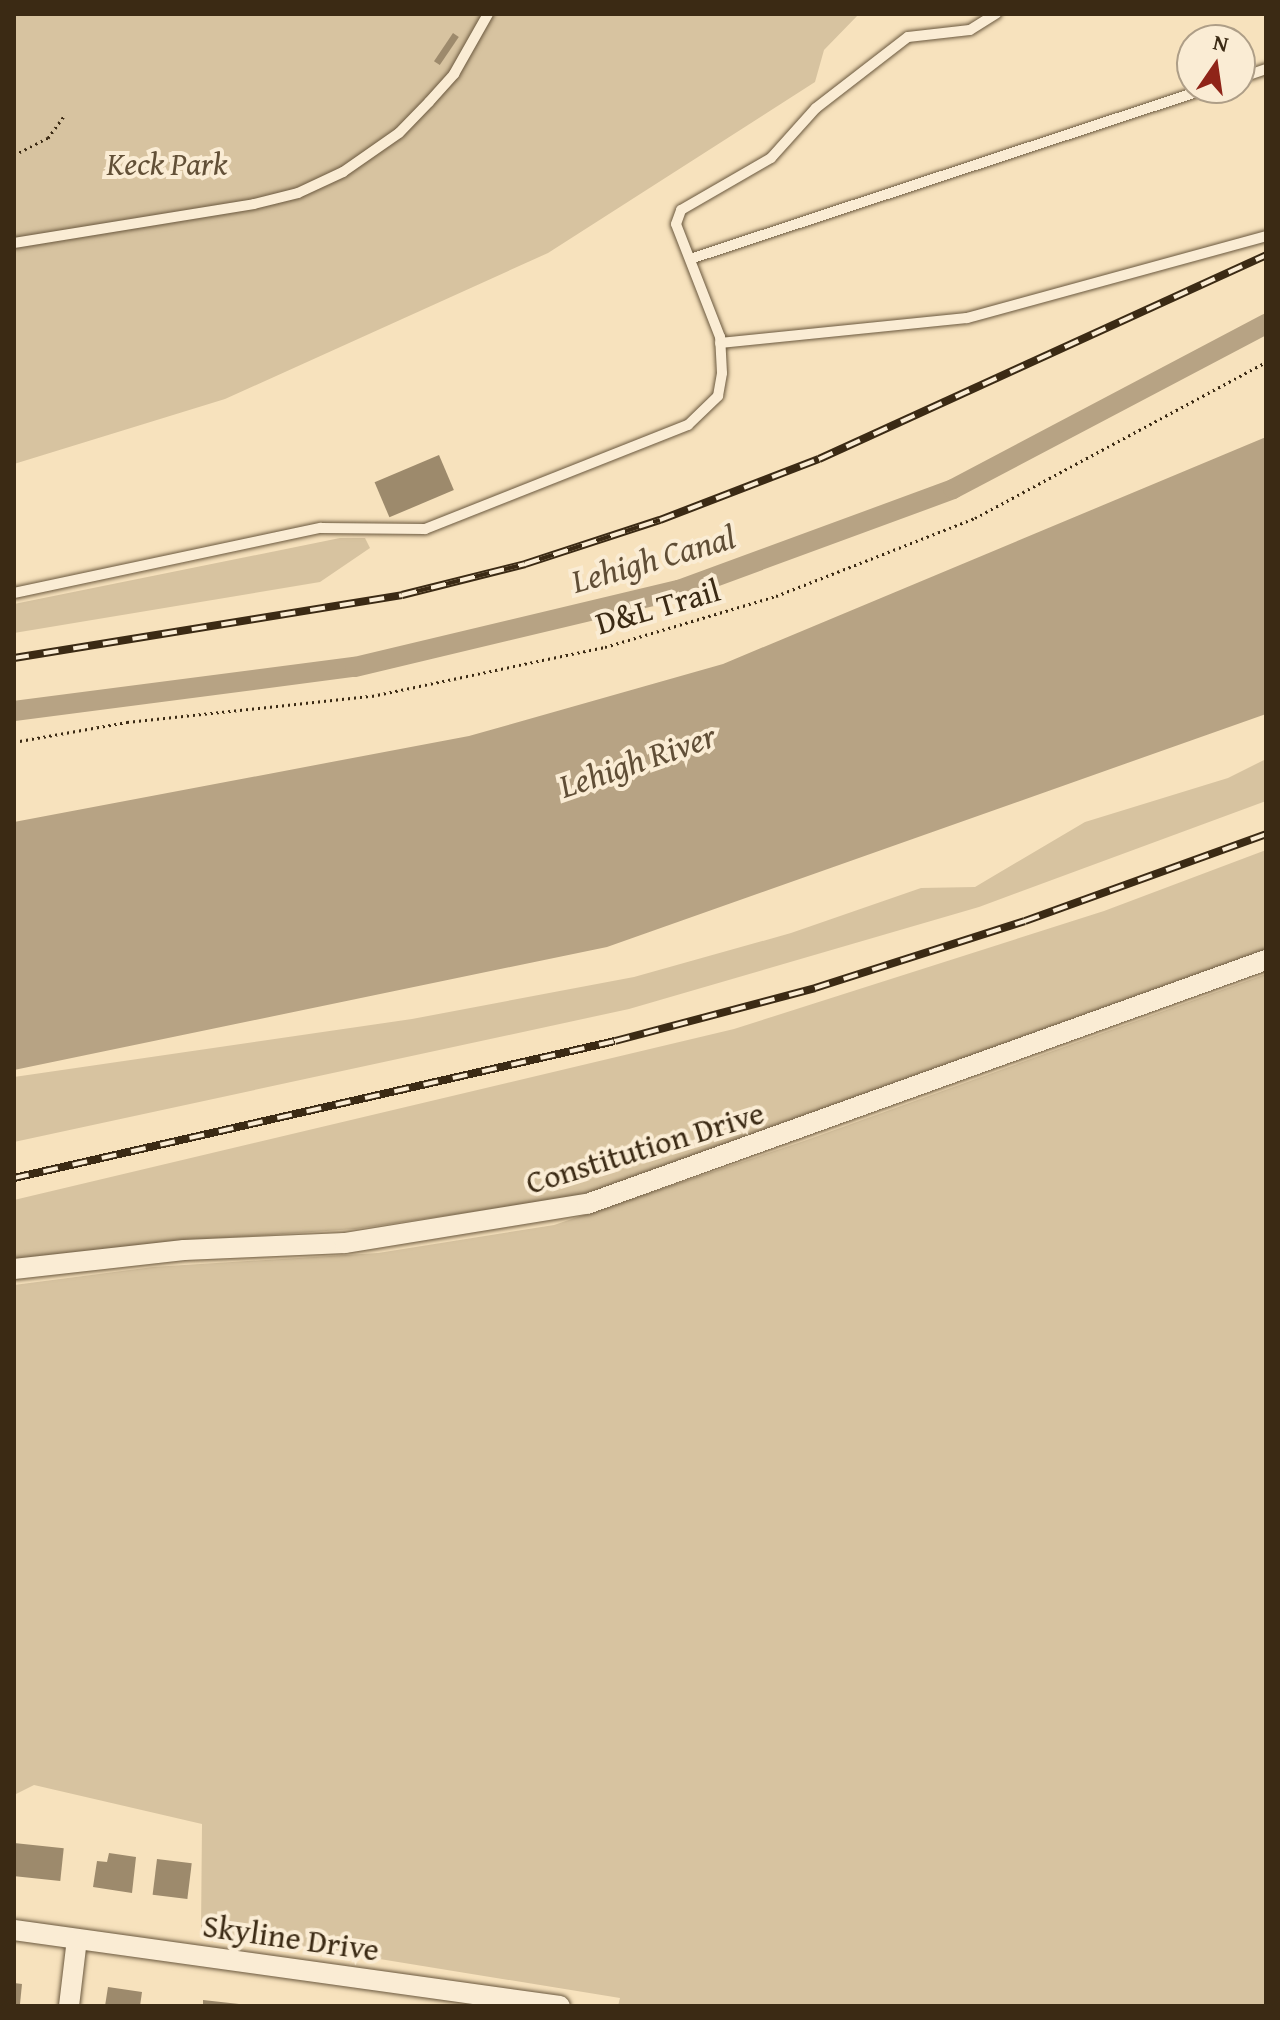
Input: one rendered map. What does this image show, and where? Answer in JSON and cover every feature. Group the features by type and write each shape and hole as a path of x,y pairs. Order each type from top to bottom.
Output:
{"street":[{"name":"Constitution Drive","path":"14,1269 184,1250 345,1243 587,1204 1266,960"},
{"name":"Skyline Drive","path":"14,1930 560,2006"},
{"path":"69,2006 77,1939"}],"lane":[{"path":"14,243 254,204 298,193 343,172 399,133 429,102 454,74 488,14"},
{"path":"14,593 321,528 425,529 451,522 688,425 718,396 720,343 676,224 681,210 771,158 816,108 908,37 970,30 996,14"},
{"path":"690,259 1176,99"},
{"path":"720,343 967,318 1266,236"}],"path":[{"path":"14,155 48,138 64,116"},
{"name":"D&L Trail","path":"14,742 127,722 372,696 605,647 776,596 975,518 1266,362"}],"green space":[{"name":"Keck Park","path":"14,14 859,14 824,50 815,82 548,253 225,399 14,464"},
{"path":"340,538 365,538 370,548 320,582 14,633 14,604"},
{"path":"1266,759 1266,801 979,907 629,1009 14,1142 14,1077 412,1019 634,977 791,933 921,888 975,887 1085,822 1228,778"},
{"path":"1266,850 1266,951 586,1195 355,1229 194,1240 14,1260 14,1200 734,1029 1104,911"},
{"path":"1266,974 1266,2006 618,2006 620,1998 201,1930 202,1824 34,1785 14,1795 14,1285 153,1267 378,1253 554,1225 804,1141"}],"water":[{"name":"Lehigh River","path":"1266,437 1266,714 607,947 14,1070 14,822 469,736 723,664"}],"building":[{"path":"453,33 459,37 440,65 434,61"},
{"path":"439,455 454,490 389,517 375,482"},
{"path":"14,1843 64,1848 60,1881 14,1876"},
{"path":"109,1853 136,1857 132,1893 93,1887 97,1861 107,1862"},
{"path":"157,1859 192,1863 187,1899 153,1895"},
{"path":"14,1983 22,1984 20,2004 14,2004"},
{"path":"108,1987 142,1992 140,2006 105,2006"},
{"path":"203,2000 239,2004 239,2006 203,2006"}],"waterway":[{"name":"Lehigh Canal","path":"14,711 355,667 679,590 953,489 1266,324"}],"railway":[{"path":"14,658 402,595 525,564 660,520 819,459 1266,255"},
{"path":"14,1178 615,1041 815,988 1025,921 1266,834"}]}
